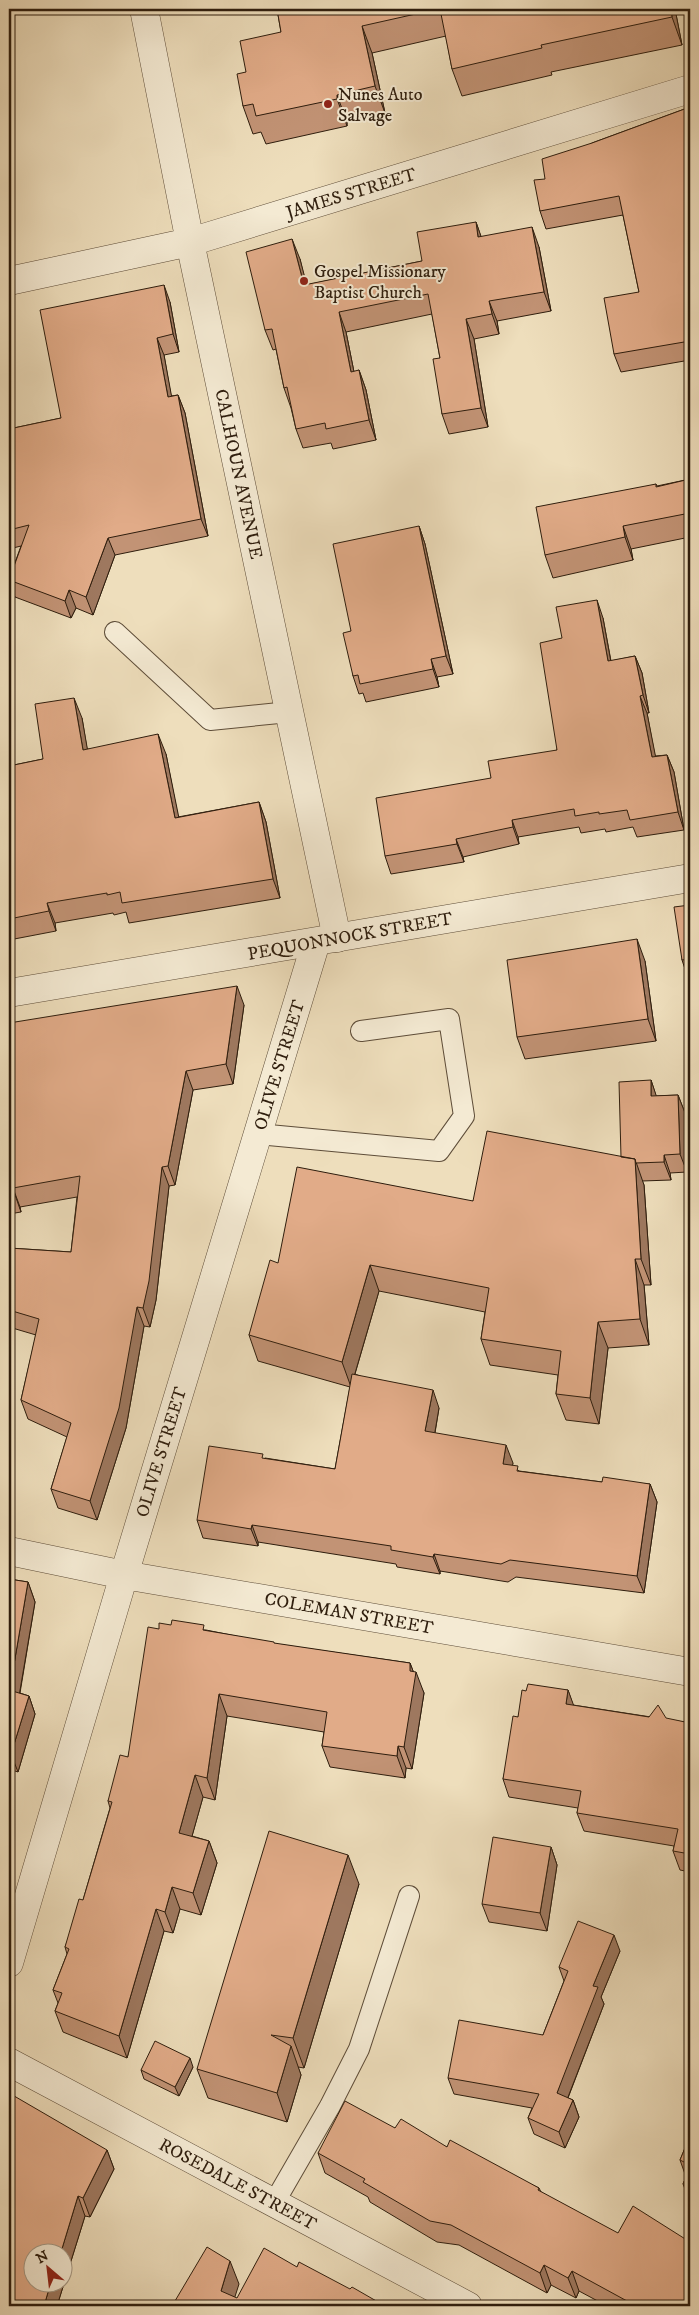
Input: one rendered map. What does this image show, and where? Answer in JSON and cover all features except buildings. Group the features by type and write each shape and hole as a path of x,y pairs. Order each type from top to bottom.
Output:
{"street":[{"name":"CALHOUN AVENUE","path":"144,9 190,242 289,712 327,940"},
{"name":"JAMES STREET","path":"9,281 190,242 690,89"},
{"name":"PEQUONNOCK STREET","path":"9,993 690,878"},
{"name":"OLIVE STREET","path":"9,1963 258,1134 327,940"},
{"name":"COLEMAN STREET","path":"9,1551 124,1575 690,1672"},
{"name":"ROSEDALE STREET","path":"9,2062 468,2306"}],"lane":[{"path":"115,632 210,720 289,712"},
{"path":"258,1134 439,1151 464,1116 449,1019 361,1031"},
{"path":"274,2203 330,2106 359,2049 409,1896"}],"place":[{"name":"Nunes Auto Salvage","path":"328,104"},
{"name":"Gospel Missionary Baptist Church","path":"304,281"}]}
